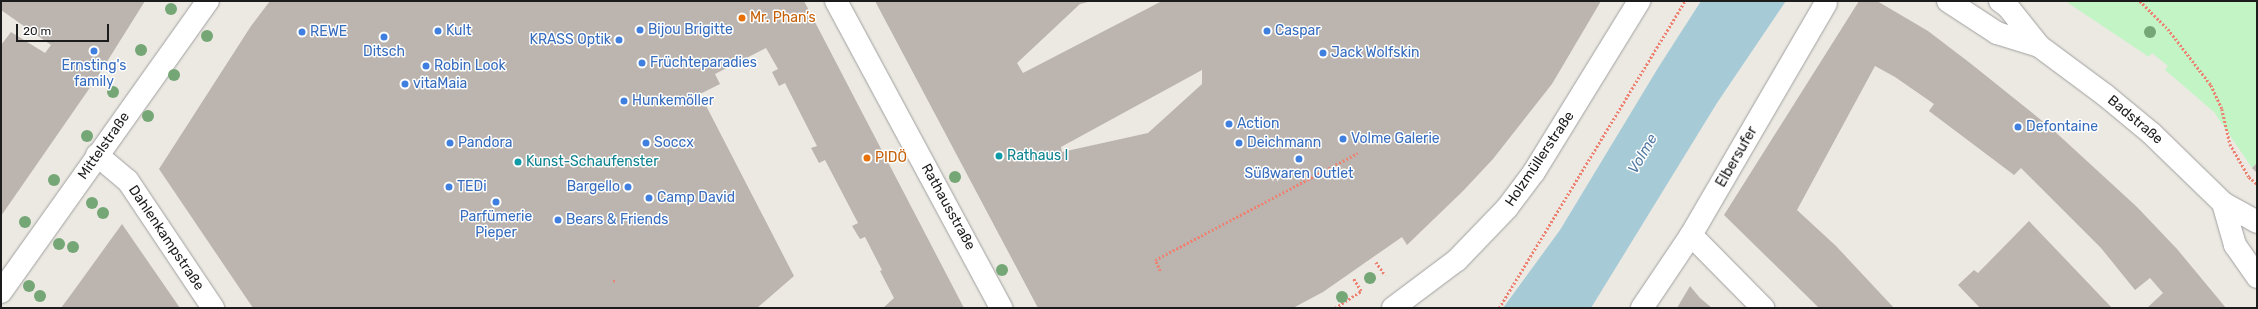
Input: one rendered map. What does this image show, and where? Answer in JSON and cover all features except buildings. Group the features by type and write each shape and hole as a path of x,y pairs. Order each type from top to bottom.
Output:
{"street":[{"name":"Mittelstraße","path":"1,292 208,1"},
{"name":"Rathausstraße","path":"836,1 1001,308"},
{"name":"Holzmüllerstraße","path":"1393,308 1457,260 1507,208 1534,172 1639,1"},
{"name":"Badstraße","path":"1948,1 1997,33 2039,46"},
{"name":"Badstraße","path":"2000,1 2008,7 2039,46 2105,95 2151,133 2223,203 2257,222"},
{"name":"Elbersufer","path":"1642,308 1691,235 1826,3"},
{"name":"Dahlenkampstraße","path":"97,155 128,181 213,308"},
{"name":"Badstraße","path":"2223,203 2235,245 2257,277"},
{"path":"1691,235 1763,308"}],"path":[{"path":"1499,308 1685,1"},
{"path":"2140,1 2168,30 2211,85 2222,109 2230,144 2250,177 2257,184"},
{"path":"1160,272 1154,260 1358,153"},
{"path":"1376,262 1385,275"},
{"path":"1335,308 1361,291 1353,278"}],"green space":[{"path":"2065,1 2257,1 2257,163 2252,168 2214,112 2165,70 2168,66 2152,53 2149,57"}],"water":[{"name":"Volme","path":"1701,1 1786,1 1717,103 1591,308 1503,308 1560,230 1658,68"}],"place":[{"name":"Mr. Phan’s","path":"742,18"},
{"name":"Bijou Brigitte","path":"640,30"},
{"name":"Kult","path":"438,31"},
{"name":"Caspar","path":"1267,31"},
{"name":"REWE","path":"302,32"},
{"name":"Ditsch","path":"384,37"},
{"name":"KRASS Optik","path":"619,40"},
{"name":"Ernsting's family","path":"94,51"},
{"name":"Jack Wolfskin","path":"1323,53"},
{"name":"Früchteparadies","path":"642,63"},
{"name":"Robin Look","path":"426,66"},
{"name":"vitaMaia","path":"405,84"},
{"name":"Hunkemöller","path":"624,101"},
{"name":"Action","path":"1229,124"},
{"name":"Defontaine","path":"2018,127"},
{"name":"Volme Galerie","path":"1343,139"},
{"name":"Pandora","path":"450,143"},
{"name":"Soccx","path":"646,143"},
{"name":"Deichmann","path":"1239,143"},
{"name":"Rathaus I","path":"999,156"},
{"name":"PIDÖ","path":"867,158"},
{"name":"Süßwaren Outlet","path":"1299,159"},
{"name":"Kunst-Schaufenster","path":"518,162"},
{"name":"TEDi","path":"449,187"},
{"name":"Bargello","path":"628,187"},
{"name":"Camp David","path":"649,198"},
{"name":"Parfümerie Pieper","path":"496,202"},
{"name":"Bears & Friends","path":"558,220"}]}
